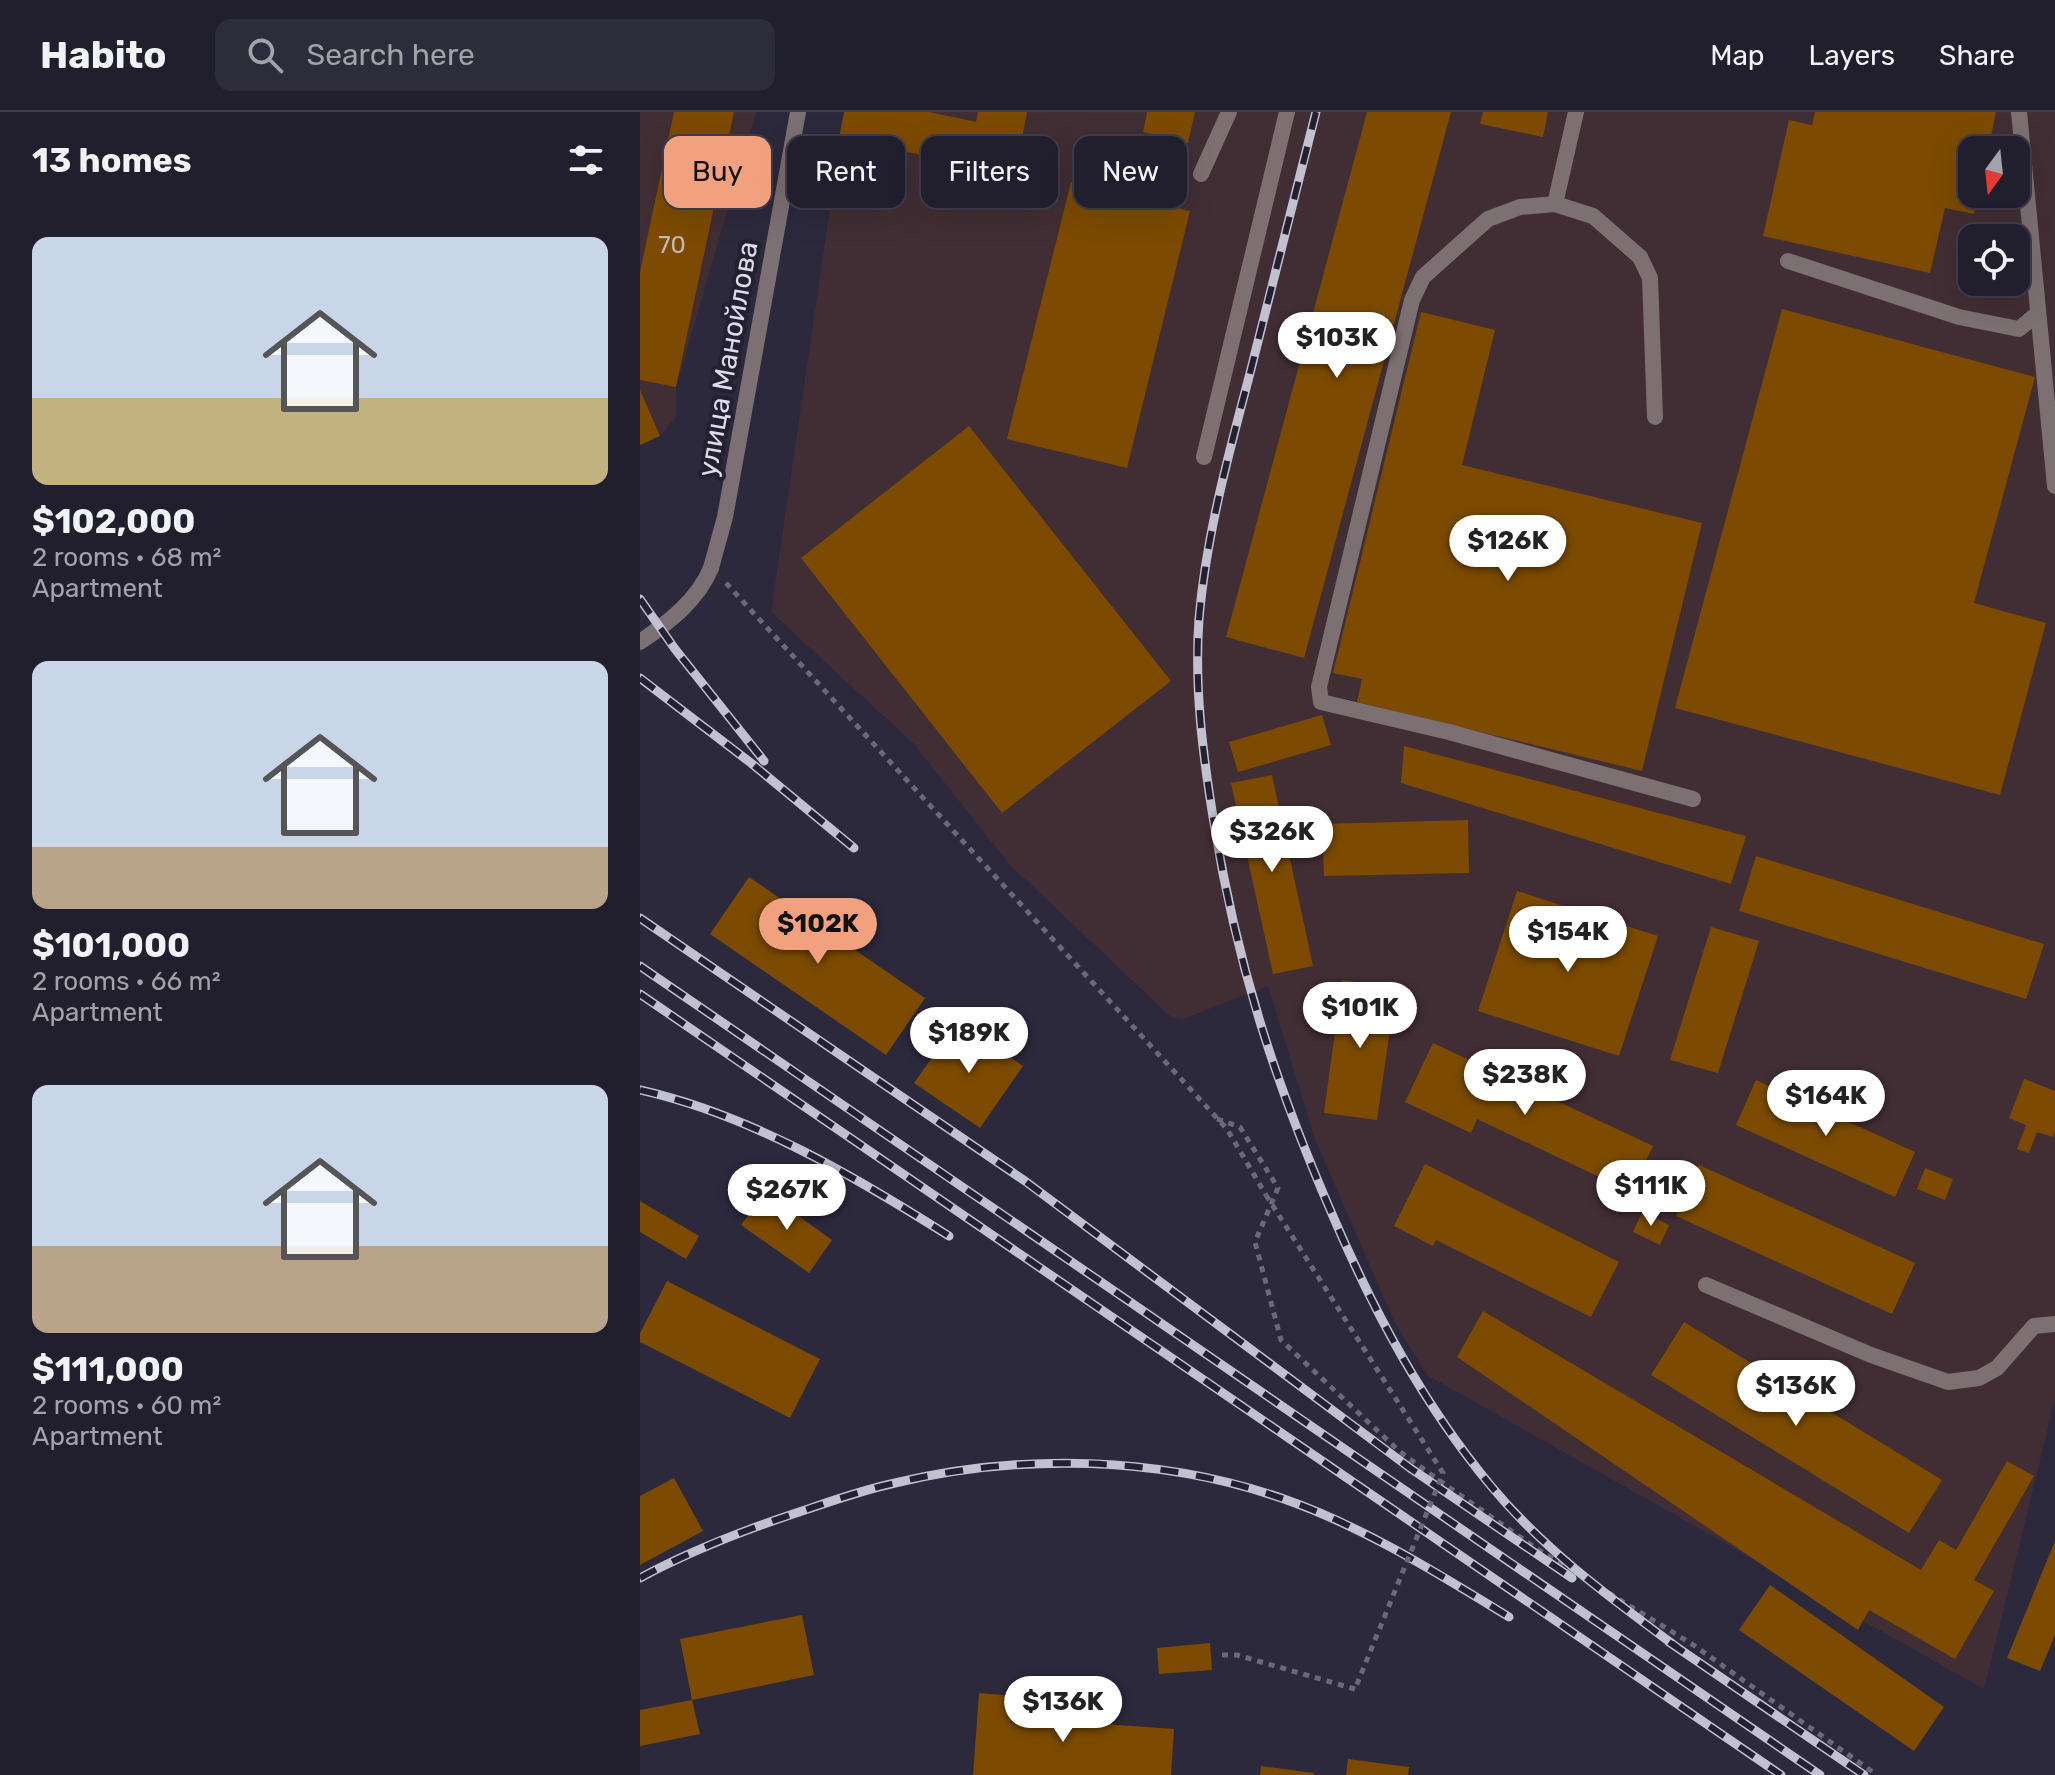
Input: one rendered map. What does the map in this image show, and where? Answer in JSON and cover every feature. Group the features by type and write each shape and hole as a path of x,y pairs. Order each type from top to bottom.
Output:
{"street":[{"name":"улица Манойлова","path":"640,642 661,628 703,587 711,568 725,517 798,112"},
{"path":"1201,174 1229,112"},
{"path":"1204,457 1287,112"},
{"path":"1555,204 1576,112"},
{"path":"2019,112 2055,486"},
{"path":"1655,417 1650,278 1640,257 1593,216 1555,204 1520,207 1488,219 1423,277 1412,300 1319,687 1321,702 1449,732 1693,799"},
{"path":"1788,261 1959,317 2019,329 2038,313"},
{"path":"1706,1285 1871,1355 1948,1382 1979,1378 1997,1368 2034,1326 2055,1324"}],"path":[{"path":"711,568 1227,1129 1443,1473 1355,1689 1237,1655 1222,1655"},
{"path":"1217,1119 1240,1127 1278,1188 1255,1242 1281,1340 1399,1451 1433,1476 1537,1549 1692,1644 1877,1775"}],"shaded area":[{"path":"640,112 756,112 749,136 664,136 664,208 728,208 676,387 676,417 660,436 640,445"},
{"path":"844,112 2055,112 2055,1399 1984,1689 1427,1375 1394,1321 1315,1139 1268,986 1183,1019 1171,1017 1009,864 913,743 771,612 830,208 905,208 905,136 840,136"}],"building":[{"path":"674,112 734,112 729,136 669,136"},
{"path":"844,112 929,112 976,122 978,112 1027,112 1022,136 921,136 921,155 905,152 905,136 839,136"},
{"path":"1147,112 1195,112 1188,143 1187,136 1159,136 1143,132"},
{"path":"1367,112 1451,112 1304,658 1226,637"},
{"path":"1483,112 1548,112 1543,137 1480,124"},
{"path":"1815,112 1996,112 1991,136 1958,136 1958,208 1975,208 1974,214 1945,208 1930,273 1763,236 1789,120 1812,125"},
{"path":"664,159 664,208 714,208 676,387 640,380 640,272"},
{"path":"1071,182 1074,183 1074,208 1178,208 1190,211 1127,468 1007,439"},
{"path":"1782,309 2035,377 1974,603 2046,623 2000,795 1675,708"},
{"path":"1421,312 1495,330 1462,465 1702,523 1642,771 1357,702 1362,679 1333,673"},
{"path":"640,390 660,436 640,445"},
{"path":"969,426 1171,681 1002,813 801,558"},
{"path":"1322,715 1331,745 1238,772 1229,742"},
{"path":"1404,746 1746,836 1731,884 1401,783"},
{"path":"1272,775 1313,966 1273,974 1231,783"},
{"path":"1468,820 1469,873 1324,876 1322,824"},
{"path":"1756,856 2044,944 2026,999 1739,911"},
{"path":"749,877 925,998 886,1055 710,934"},
{"path":"1517,891 1658,936 1619,1056 1478,1011"},
{"path":"1711,927 1759,941 1718,1073 1670,1060"},
{"path":"1342,980 1396,988 1377,1120 1324,1113"},
{"path":"958,1021 1023,1066 980,1128 914,1083"},
{"path":"1433,1043 1653,1146 1631,1192 1477,1119 1471,1133 1405,1102"},
{"path":"2024,1079 2055,1091 2053,1137 2037,1132 2029,1153 2017,1149 2026,1125 2009,1118"},
{"path":"1756,1080 1915,1152 1895,1197 1736,1125"},
{"path":"1425,1164 1619,1262 1591,1317 1436,1240 1433,1246 1394,1226"},
{"path":"1699,1165 1915,1263 1892,1314 1676,1216"},
{"path":"1925,1168 1953,1179 1945,1200 1917,1189"},
{"path":"765,1192 832,1240 809,1273 741,1225"},
{"path":"640,1201 699,1236 686,1259 640,1232"},
{"path":"1642,1212 1669,1225 1660,1245 1633,1232"},
{"path":"667,1281 820,1359 790,1418 640,1342 640,1333"},
{"path":"1483,1311 1921,1570 1939,1540 1956,1550 2007,1461 2034,1476 1974,1580 1994,1591 1955,1659 1869,1610 1858,1630 1457,1357"},
{"path":"1684,1322 1942,1480 1909,1533 1651,1375"},
{"path":"674,1478 703,1531 640,1565 640,1496"},
{"path":"2055,1541 2055,1635 2040,1671 2007,1658"},
{"path":"1770,1585 1944,1707 1914,1751 1739,1630"},
{"path":"802,1615 814,1675 692,1700 680,1639"},
{"path":"1210,1643 1212,1670 1159,1674 1157,1648"},
{"path":"979,1693 1038,1698 1036,1719 1174,1729 1171,1775 973,1775"},
{"path":"692,1700 700,1734 640,1746 640,1710"},
{"path":"1348,1759 1409,1767 1408,1775 1346,1775"},
{"path":"1261,1766 1314,1773 1314,1775 1260,1775"}],"railway":[{"path":"1316,112 1233,437 1202,588 1198,671 1203,747 1234,926 1260,1023 1312,1165 1365,1286 1422,1390 1466,1455 1533,1531 1580,1573 1678,1648"},
{"path":"640,599 675,649 764,761"},
{"path":"640,678 751,763 854,848"},
{"path":"640,918 1025,1181 1410,1468 1572,1578"},
{"path":"640,966 1820,1775"},
{"path":"640,994 1781,1775"},
{"path":"640,1090 681,1101 762,1131 839,1170 949,1236"},
{"path":"640,1578 736,1534 883,1486 943,1473 992,1467 1091,1464 1189,1474 1284,1499 1371,1537 1509,1617"},
{"path":"1669,1642 1864,1775"}]}
